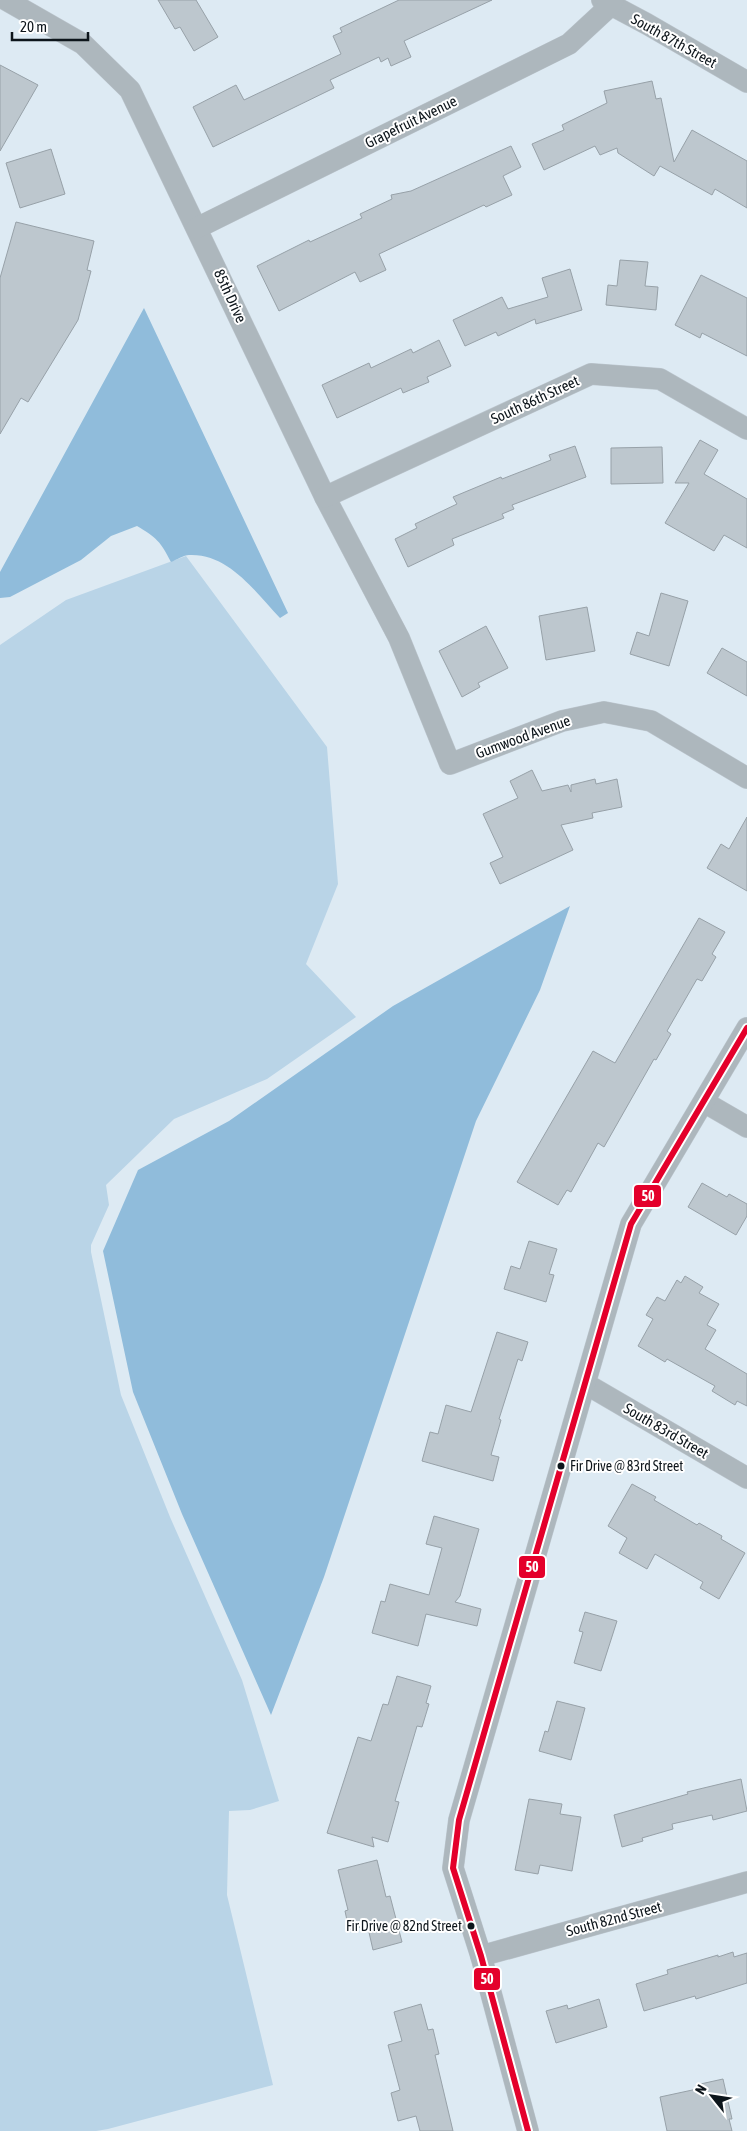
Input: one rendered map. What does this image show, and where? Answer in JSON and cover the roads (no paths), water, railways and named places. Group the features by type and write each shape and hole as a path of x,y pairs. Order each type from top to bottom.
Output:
{"street":[{"name":"85th Drive","path":"6,0 82,44 130,90 326,497 399,638"},
{"name":"Grapefruit Avenue","path":"197,228 569,44 608,2"},
{"name":"South 87th Street","path":"608,2 747,82"},
{"name":"South 86th Street","path":"326,497 590,374 660,379 747,429"},
{"name":"Gumwood Avenue","path":"399,638 450,764 562,721 604,712 651,722 747,778"},
{"path":"528,2131 481,1956 453,1868 459,1820 631,1224 747,1028"},
{"path":"704,1102 747,1127"},
{"name":"South 83rd Street","path":"586,1384 747,1478"},
{"name":"South 82nd Street","path":"481,1956 747,1882"}],"place":[{"name":"Fir Drive @ 83rd Street","path":"561,1466"},
{"name":"Fir Drive @ 82nd Street","path":"471,1926"}]}
